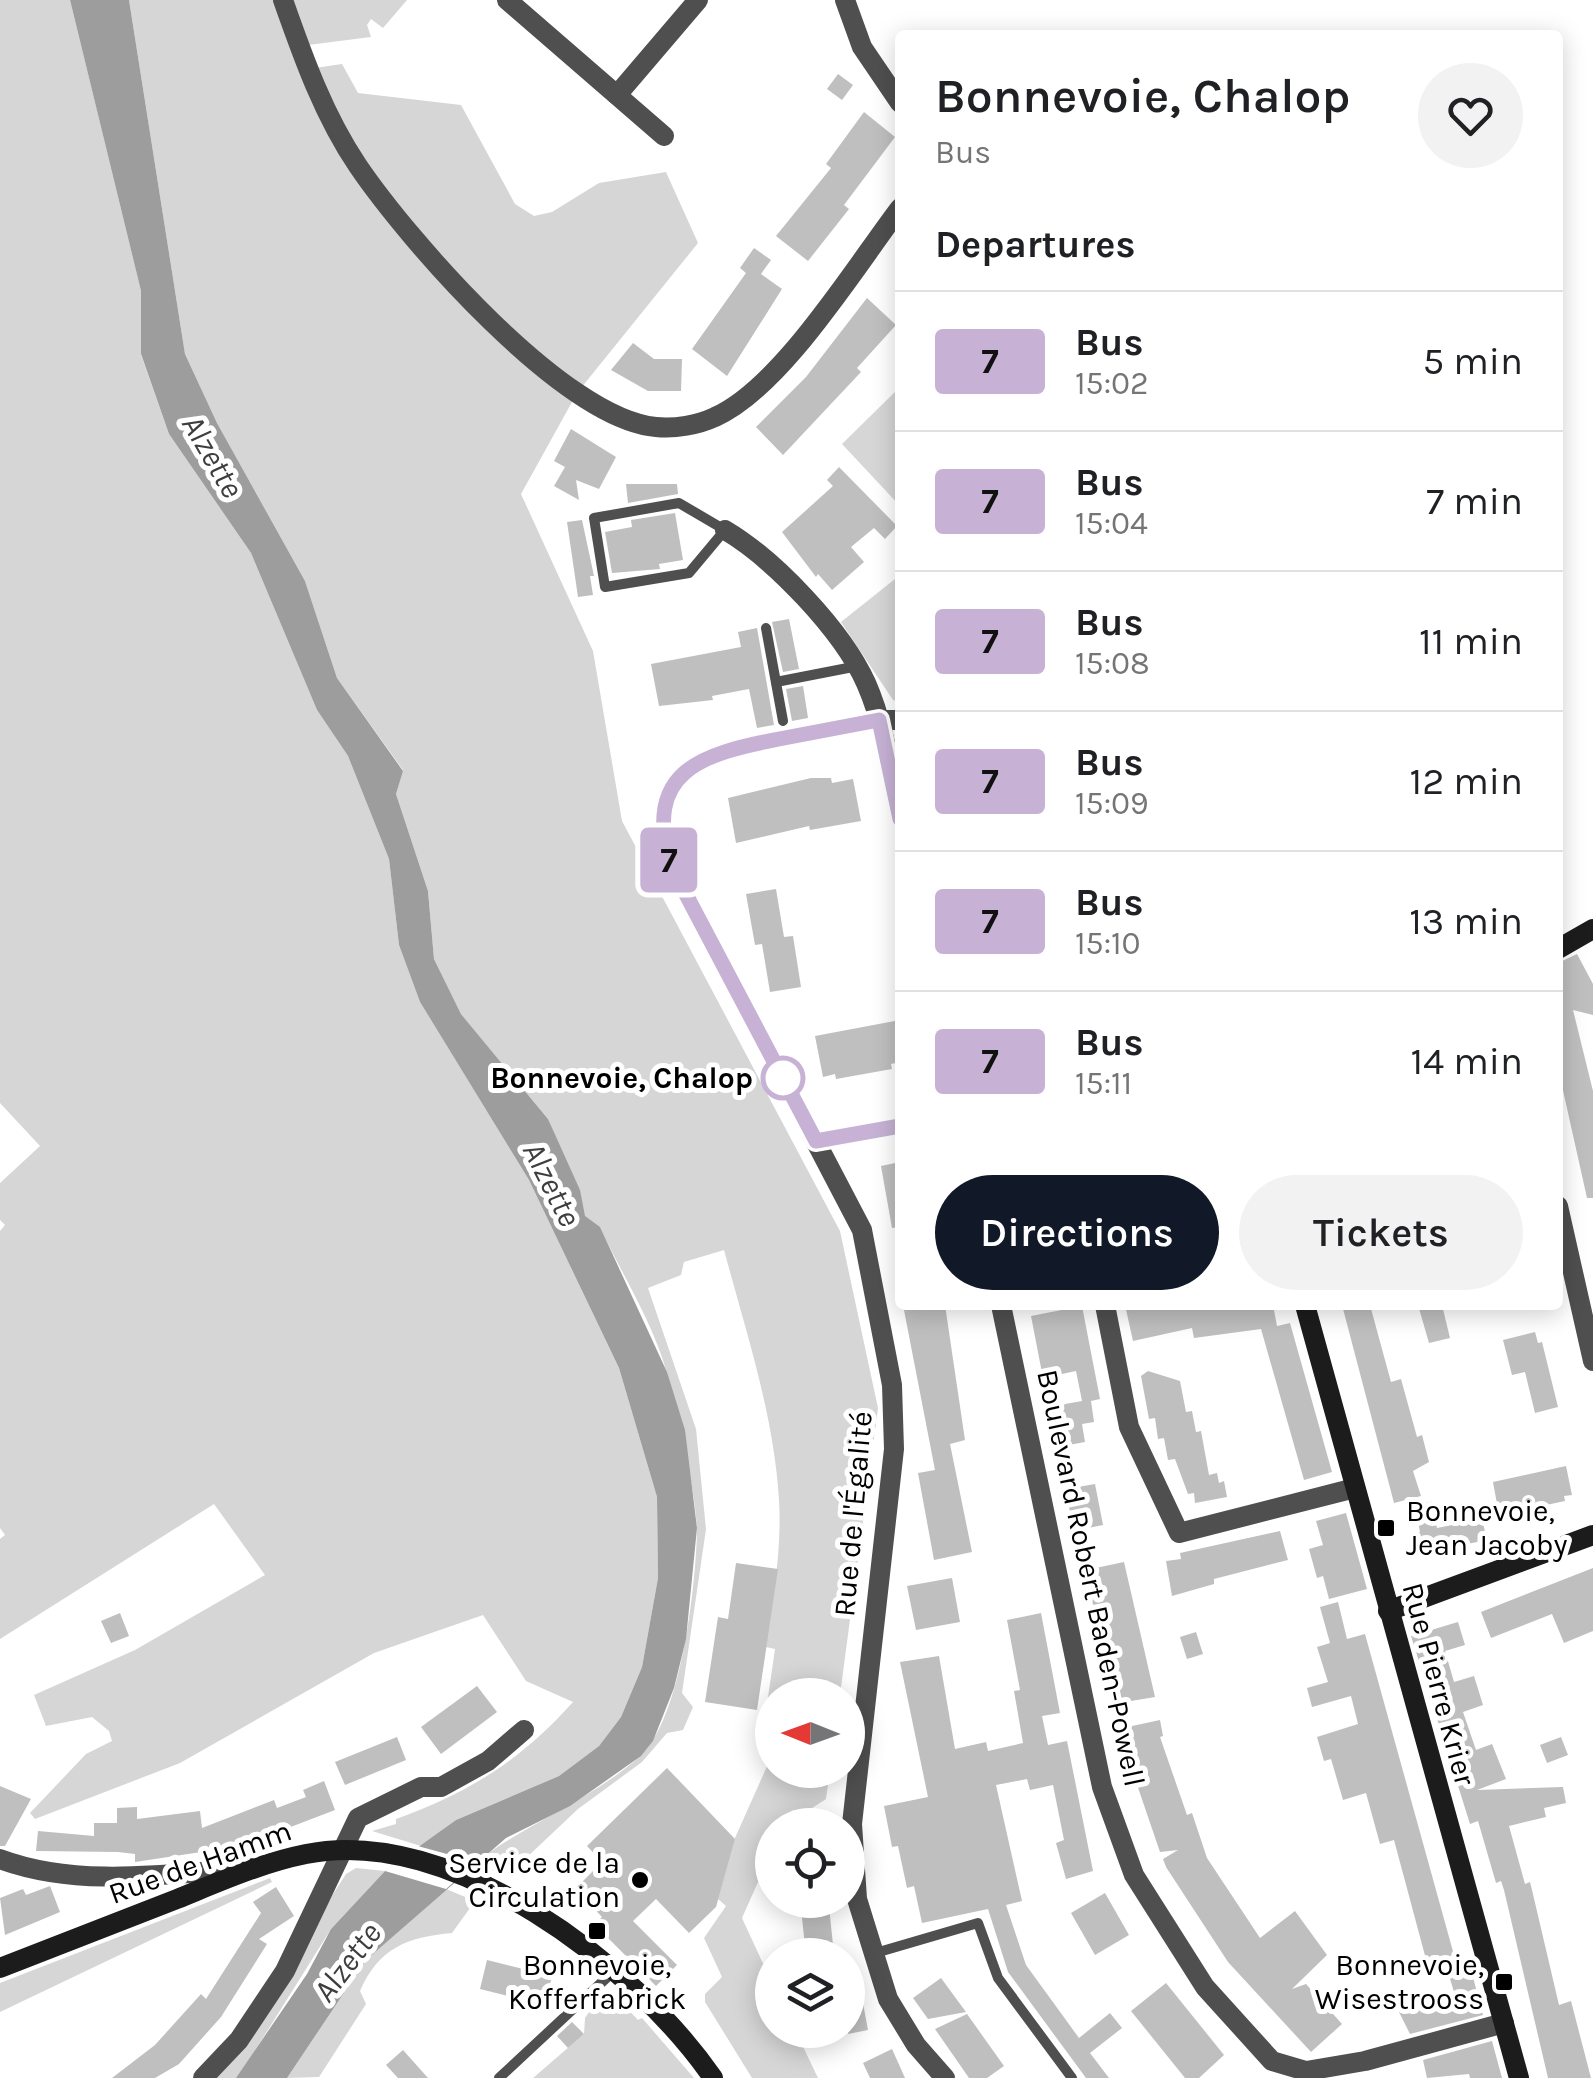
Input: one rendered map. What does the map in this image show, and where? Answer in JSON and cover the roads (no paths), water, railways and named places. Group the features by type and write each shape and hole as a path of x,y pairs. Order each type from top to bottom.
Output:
{"main road":[{"path":"1563,945 1593,928"},
{"name":"Rue Pierre Krier","path":"1306,1310 1519,2078"},
{"path":"1388,1611 1593,1535"},
{"name":"Rue de Hamm","path":"0,1968 258,1867 308,1853 343,1850 389,1855 481,1886 540,1918 616,1970 694,2052 713,2078"}],"street":[{"path":"283,0 331,118 357,165 411,235 472,304 576,393 623,418 655,427 686,426 714,418 744,401 777,368 895,215"},
{"path":"507,0 664,136"},
{"path":"616,95 698,0"},
{"path":"845,0 862,47 895,96"},
{"path":"725,530 760,550 858,666 890,720 895,770"},
{"name":"Rue de l'Égalité","path":"890,720 719,750 688,767 667,795 660,831 671,866 862,1230 892,1385 894,1449 852,1824 857,1900 888,1999 916,2046 945,2078"},
{"path":"816,1141 895,1127"},
{"path":"1563,1228 1593,1361"},
{"name":"Boulevard Robert Baden-Powell","path":"1002,1310 1102,1787 1134,1875 1205,1987 1272,2062 1306,2071 1367,2069 1504,2023"},
{"path":"1106,1310 1129,1427 1180,1533 1354,1488"},
{"path":"203,2078 239,2040 285,1971 364,1812 420,1787 441,1787 488,1761 524,1730"},
{"path":"0,1860 36,1873 71,1876 258,1867"}],"lane":[{"path":"679,503 725,530 689,573 605,587 594,518 679,503"},
{"path":"766,628 783,721"},
{"path":"776,682 858,666"},
{"path":"872,1954 978,1923 998,1978 1072,2078"},
{"path":"499,2078 616,1970"}],"water":[{"name":"Alzette","path":"70,0 129,0 185,354 217,423 305,581 337,678 403,771 396,794 428,891 434,959 461,1014 548,1119 580,1190 585,1216 600,1227 667,1372 685,1430 697,1528 686,1639 674,1688 653,1741 641,1756 570,1806 506,1838 366,1960 287,2078 236,2078 307,1974 331,1929 385,1871 456,1820 559,1776 599,1746 621,1717 642,1667 658,1578 657,1497 619,1368 529,1180 420,1002 399,945 389,859 348,756 317,710 251,553 169,434 141,354 141,291"}],"place":[{"name":"Bonnevoie, Chalop","path":"783,1078"},
{"name":"Bonnevoie, Jean Jacoby","path":"1386,1528"},
{"name":"Service de la Circulation","path":"640,1880"},
{"name":"Bonnevoie, Kofferfabrick","path":"597,1931"},
{"name":"Bonnevoie, Wisestrooss","path":"1504,1982"}]}
